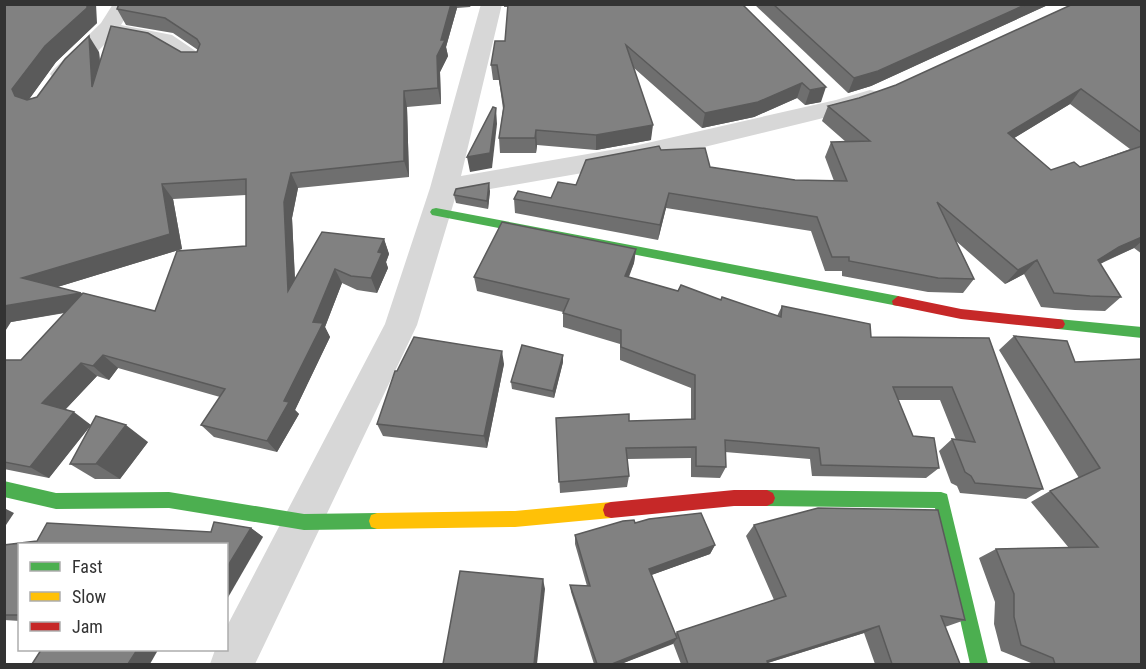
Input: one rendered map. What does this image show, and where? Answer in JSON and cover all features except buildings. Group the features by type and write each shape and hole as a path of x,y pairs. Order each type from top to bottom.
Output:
{"street":[{"path":"52,87 66,68 109,27 124,4"},
{"path":"232,664 401,325 440,200 492,4"},
{"path":"109,27 124,34 164,39 195,61"},
{"path":"440,200 634,154 834,98 891,88"},
{"path":"440,200 592,240 961,315 1142,333"},
{"path":"4,489 56,501 169,500 304,522 515,519 734,498 832,496 941,500 979,664"}],"traffic: fast":[{"path":"436,212 898,301"},
{"path":"1058,324 1142,333"},
{"path":"4,489 56,501 169,500 304,522 377,521"},
{"path":"767,498 941,500 979,664"}],"traffic: slow":[{"path":"377,521 515,519 611,510"}],"traffic: jam":[{"path":"898,301 961,314 1058,324"},
{"path":"611,510 734,498 767,498"}]}
